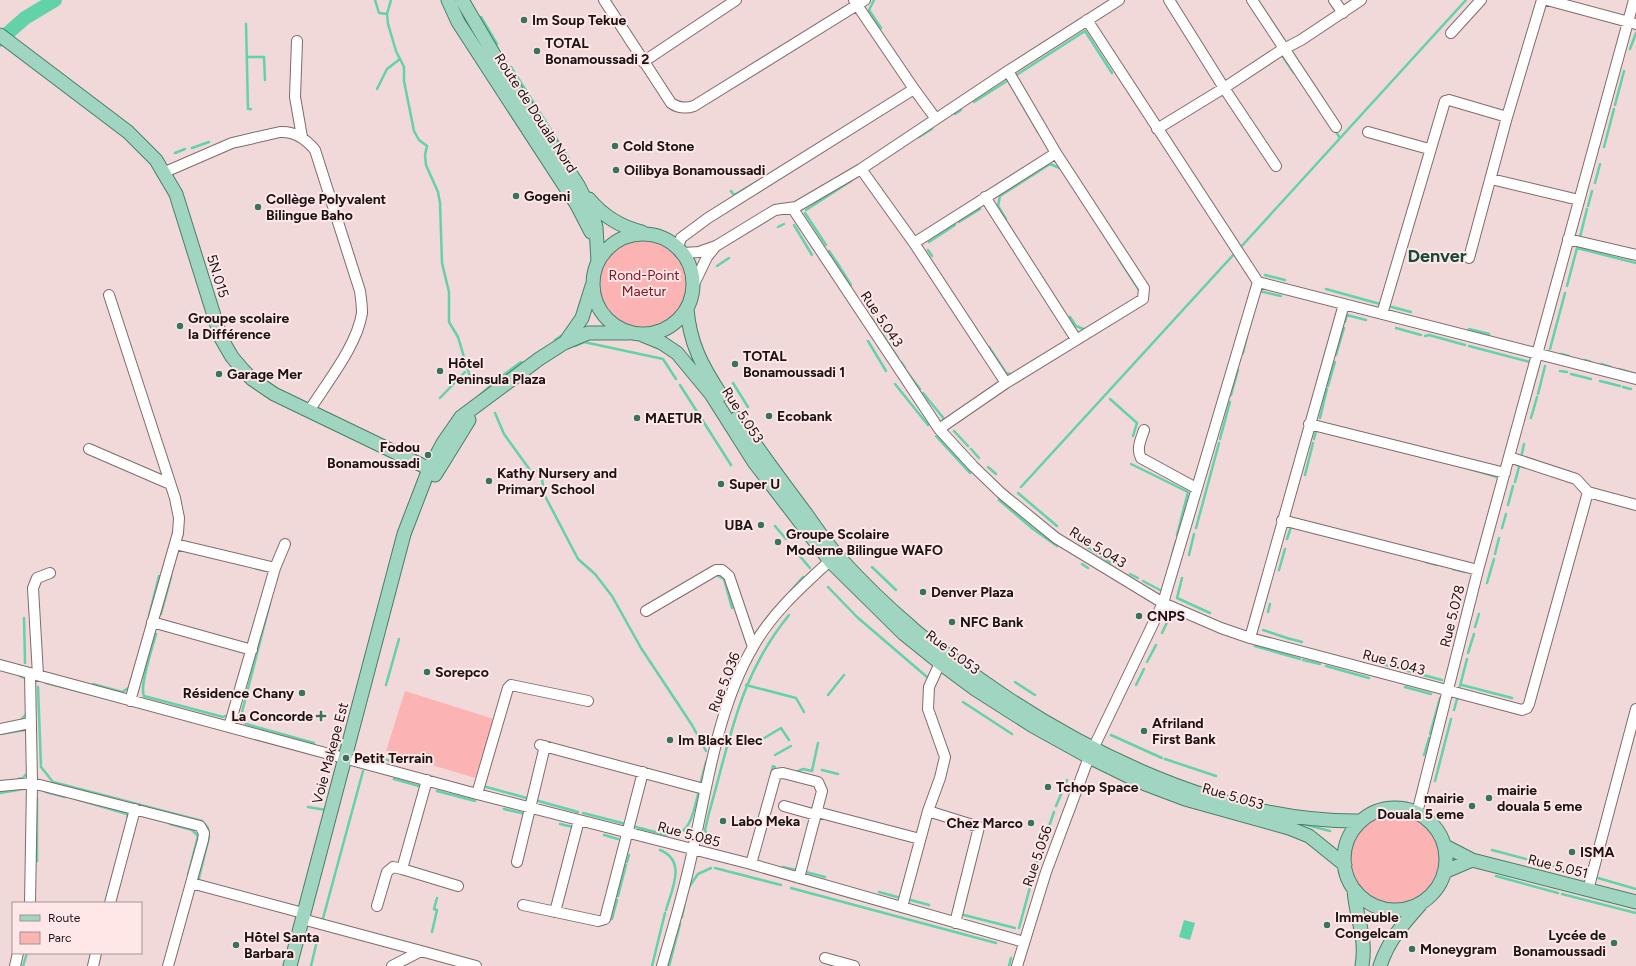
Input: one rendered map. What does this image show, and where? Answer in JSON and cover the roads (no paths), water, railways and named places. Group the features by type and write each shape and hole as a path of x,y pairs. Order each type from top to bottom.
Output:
{"main road":[{"name":"Route de Douala Nord","path":"448,0 458,22 577,205 598,244"},
{"name":"Route de Douala Nord","path":"462,0 506,75 578,185"},
{"name":"5N.015","path":"5,39 128,132 156,160 176,194 216,326 226,348 243,370 252,379 274,394 432,471"},
{"path":"564,343 582,318 598,262 598,244 592,213 578,185"},
{"path":"564,343 588,333 654,333 667,328 678,320 687,309 692,297 694,284 691,268 681,250 668,240 632,229 610,218 592,202 578,185"},
{"path":"598,262 606,250 618,240 632,234 646,233"},
{"path":"593,280 595,297 602,313 614,325 635,334"},
{"name":"Rue 5.053","path":"687,309 691,340 697,357 762,456 833,558 910,627 958,663 1091,753 1167,783 1263,811 1315,821 1361,821"},
{"name":"Rue 5.053","path":"635,334 662,343 677,353 711,394 754,462 833,558 904,634 940,663 1004,708 1164,792 1289,828 1309,836 1345,865"},
{"name":"Voie Makepe Est","path":"290,966 302,916 402,548 416,528 432,471 475,408 539,359 564,343"},
{"path":"1380,966 1394,934 1420,904 1436,890 1444,872 1445,846 1436,828 1427,820 1416,813 1400,808 1383,810 1361,821 1351,833 1347,842 1345,865 1348,880 1354,890 1367,902 1382,909 1398,910 1420,904"},
{"name":"Rue 5.051","path":"1445,846 1472,860 1636,902"},
{"path":"1444,872 1472,860"},
{"path":"1354,890 1356,910 1364,940 1362,966"}],"street":[{"path":"604,0 670,103 682,108 688,108 700,102 859,2 914,89 936,119"},
{"path":"643,62 736,0"},
{"path":"914,89 708,218 680,238 681,250 699,252 716,246 775,210 793,209 861,169 1008,71 1119,0"},
{"path":"1169,0 1224,88 1276,166"},
{"path":"1252,0 1336,127"},
{"path":"1334,0 1343,13"},
{"path":"1157,129 1343,13 1361,0"},
{"path":"1451,33 1481,0"},
{"path":"1469,258 1507,117 1542,0"},
{"path":"1547,0 1632,23"},
{"name":"Rue 5.078","path":"1416,813 1478,570 1568,239 1632,23 1634,0"},
{"path":"1087,20 1258,282 1636,380"},
{"path":"297,41 295,97 296,113 302,137"},
{"path":"939,429 1006,383 1143,298 1145,293 1144,288 1056,153 1008,71"},
{"path":"1382,314 1429,149 1445,101 1449,100 1507,117"},
{"path":"164,172 232,143 286,132 302,137 315,150 360,292 362,312 358,330 350,347 310,411"},
{"path":"1368,132 1429,149"},
{"path":"914,243 1056,153"},
{"path":"861,169 914,243 1006,383"},
{"path":"1491,179 1579,200"},
{"path":"985,198 1076,339"},
{"name":"Rue 5.043","path":"793,209 939,429 973,466 1029,517 1092,561 1163,603 1221,628 1250,638 1522,710 1527,708 1588,492"},
{"path":"1568,239 1636,255"},
{"path":"694,284 707,257 716,246"},
{"name":"Rue 5.056","path":"1017,966 1059,833 1091,753 1163,603 1258,282"},
{"path":"108,295 175,498 179,518 175,544 130,701"},
{"path":"1250,638 1344,304"},
{"path":"1309,424 1505,473"},
{"path":"1144,430 1138,454 1141,458 1196,488"},
{"path":"89,449 170,484"},
{"path":"1509,457 1576,479 1588,492 1636,505"},
{"path":"1282,520 1478,570"},
{"path":"175,544 275,568"},
{"path":"230,727 275,568 285,544"},
{"name":"Rue 5.036","path":"662,966 693,850 704,789 737,679 753,647 766,627 787,601 833,558"},
{"path":"646,611 716,570 722,570 729,576 753,647"},
{"path":"30,902 32,783 30,723 34,674 33,588 37,578 50,573"},
{"path":"152,622 252,650"},
{"path":"902,908 920,839 940,778 945,756 928,710 929,687 940,663"},
{"name":"Rue 5.085","path":"0,664 130,701 477,794 751,864 1024,942"},
{"path":"477,794 508,688 511,685 588,701"},
{"path":"1588,890 1636,709"},
{"path":"0,729 30,723"},
{"path":"517,862 543,745 704,789"},
{"path":"523,905 598,921 605,918 644,772"},
{"path":"751,864 776,774 783,773 821,784 822,791 799,878"},
{"path":"402,869 427,780"},
{"path":"0,786 32,783 200,826 203,840 168,966"},
{"path":"784,806 920,839"},
{"path":"110,902 135,809"},
{"path":"928,811 978,827 955,923"},
{"path":"555,912 579,820"},
{"path":"377,906 387,872 393,867 458,886"},
{"path":"191,883 476,966"},
{"path":"392,966 421,951"},
{"path":"15,966 18,954"},
{"path":"93,966 96,954"},
{"path":"825,958 854,966"}],"waterway":[{"path":"0,40 25,18 55,0"},
{"path":"375,0 379,13 387,14"},
{"path":"391,0 387,14 388,24 396,51 404,67 404,81 414,131 419,140 427,146 425,155 426,165 438,192 440,203 442,263 449,292 449,322 458,337 470,377"},
{"path":"874,0 869,10 881,28"},
{"path":"1239,249 1466,0"},
{"path":"481,17 497,44"},
{"path":"246,24 248,109 251,109"},
{"path":"1015,76 1085,31 1112,73"},
{"path":"1630,49 1636,33"},
{"path":"1281,54 1294,73"},
{"path":"247,57 264,57 265,80"},
{"path":"377,89 387,69 400,59"},
{"path":"511,67 570,160"},
{"path":"1615,105 1624,71"},
{"path":"974,102 1010,79"},
{"path":"1008,80 1038,132"},
{"path":"1604,147 1614,109"},
{"path":"955,114 961,110"},
{"path":"919,137 932,129"},
{"path":"1334,129 1340,138"},
{"path":"192,148 209,142"},
{"path":"175,153 185,149"},
{"path":"1006,219 998,206 1000,196 1050,164 1062,169"},
{"path":"1595,183 1600,164"},
{"path":"731,191 734,195 758,181"},
{"path":"806,210 851,181"},
{"path":"1588,206 1592,191"},
{"path":"959,222 980,209"},
{"path":"1580,237 1587,209"},
{"path":"805,213 826,245"},
{"path":"778,227 784,224"},
{"path":"794,225 812,255"},
{"path":"929,242 955,225"},
{"path":"1567,286 1577,248 1636,263"},
{"path":"928,250 932,256"},
{"path":"829,251 840,267"},
{"path":"1021,487 1235,253"},
{"path":"717,266 729,258"},
{"path":"1119,259 1139,290"},
{"path":"841,269 851,285"},
{"path":"1265,275 1285,280"},
{"path":"1326,289 1380,304"},
{"path":"1259,291 1281,296"},
{"path":"1550,349 1565,293"},
{"path":"1388,306 1411,312"},
{"path":"1345,322 1347,315 1366,320"},
{"path":"871,317 876,324"},
{"path":"1070,317 1076,326 1086,330"},
{"path":"1336,355 1344,328"},
{"path":"1396,328 1421,335"},
{"path":"1469,329 1489,334"},
{"path":"881,332 898,358"},
{"path":"555,340 564,334"},
{"path":"1425,336 1429,335 1465,345"},
{"path":"1243,353 1247,336"},
{"path":"868,341 886,371"},
{"path":"575,346 584,342 663,359 676,379"},
{"path":"1469,346 1530,362"},
{"path":"989,347 1006,373 1015,375"},
{"path":"1561,354 1569,356"},
{"path":"1585,360 1591,362"},
{"path":"478,397 498,379 521,362"},
{"path":"901,362 905,368"},
{"path":"1328,386 1335,362"},
{"path":"1601,364 1611,367"},
{"path":"1538,394 1545,366"},
{"path":"1619,369 1636,374"},
{"path":"1231,395 1238,370"},
{"path":"1560,371 1567,372"},
{"path":"440,398 465,372"},
{"path":"907,372 920,389"},
{"path":"1571,374 1591,379"},
{"path":"1600,381 1620,386"},
{"path":"733,383 748,407"},
{"path":"895,384 928,425"},
{"path":"680,385 731,465"},
{"path":"1623,387 1631,389"},
{"path":"1320,418 1327,389"},
{"path":"923,393 945,420"},
{"path":"1531,418 1537,397"},
{"path":"1110,399 1137,423 1133,436"},
{"path":"1220,439 1230,402"},
{"path":"495,413 504,434 530,470 538,471 541,474 545,496 578,559 595,574 612,596 641,648 692,725 706,751"},
{"path":"1314,439 1317,428"},
{"path":"954,431 968,446"},
{"path":"936,436 970,473"},
{"path":"1196,528 1219,443"},
{"path":"1305,475 1313,443"},
{"path":"1521,458 1524,444"},
{"path":"971,449 979,458"},
{"path":"1515,482 1520,463"},
{"path":"1131,464 1188,492 1177,535"},
{"path":"988,467 996,474"},
{"path":"1470,469 1497,477"},
{"path":"1508,505 1513,486"},
{"path":"1018,493 1057,526"},
{"path":"999,500 1033,529 1057,546"},
{"path":"1502,528 1506,514"},
{"path":"775,526 786,539"},
{"path":"1287,539 1291,527 1293,527"},
{"path":"1189,555 1194,534"},
{"path":"1074,538 1111,563"},
{"path":"1495,554 1499,538"},
{"path":"1172,555 1176,541"},
{"path":"792,547 810,568"},
{"path":"1279,570 1285,549"},
{"path":"1487,583 1494,559"},
{"path":"1426,562 1437,565"},
{"path":"1082,564 1088,568"},
{"path":"872,567 896,590"},
{"path":"1453,569 1465,572"},
{"path":"1130,574 1138,578"},
{"path":"716,575 724,579 732,608"},
{"path":"149,616 159,576"},
{"path":"161,614 171,577"},
{"path":"766,619 803,577"},
{"path":"1182,578 1177,598 1210,613"},
{"path":"1143,581 1160,590"},
{"path":"828,587 857,617 927,677"},
{"path":"270,603 241,716 246,724 314,743"},
{"path":"1268,612 1270,604"},
{"path":"1475,627 1479,614"},
{"path":"709,841 705,830 730,734 738,710 758,661 772,638 789,615"},
{"path":"24,618 25,663"},
{"path":"1162,633 1169,618"},
{"path":"1263,630 1290,639"},
{"path":"156,634 143,684 144,696 223,717 225,716"},
{"path":"1468,653 1474,634"},
{"path":"386,685 399,639"},
{"path":"1291,639 1302,642"},
{"path":"1147,662 1156,645"},
{"path":"1255,646 1300,659"},
{"path":"1460,686 1467,659"},
{"path":"1303,660 1320,664"},
{"path":"1382,664 1442,680"},
{"path":"1326,666 1369,678"},
{"path":"1136,685 1144,669"},
{"path":"828,695 844,675"},
{"path":"20,676 26,680"},
{"path":"1015,682 1035,695"},
{"path":"46,683 105,698"},
{"path":"93,684 122,692 130,687"},
{"path":"746,685 796,698 804,712"},
{"path":"1462,685 1512,698"},
{"path":"38,687 41,767 53,782 202,821 208,828 209,837 198,882"},
{"path":"1405,687 1431,694"},
{"path":"1430,734 1440,698"},
{"path":"1454,710 1457,699"},
{"path":"963,702 1012,734"},
{"path":"20,721 27,713"},
{"path":"1435,781 1451,719"},
{"path":"761,740 781,728 789,740"},
{"path":"0,734 25,730"},
{"path":"1111,735 1162,758"},
{"path":"1424,755 1429,738"},
{"path":"796,772 803,769 812,771 818,743"},
{"path":"775,755 791,746"},
{"path":"384,759 399,763"},
{"path":"1165,759 1216,776"},
{"path":"700,785 706,762"},
{"path":"771,774 773,766 775,767"},
{"path":"822,770 838,774"},
{"path":"322,922 363,771"},
{"path":"18,779 23,778 28,772"},
{"path":"394,779 419,786"},
{"path":"1056,806 1067,780"},
{"path":"483,786 530,799"},
{"path":"0,793 23,789"},
{"path":"437,791 475,801"},
{"path":"661,834 671,835 679,833 685,829 692,816 699,791"},
{"path":"46,792 65,797"},
{"path":"37,798 37,861"},
{"path":"76,799 127,814 128,819"},
{"path":"535,800 578,812"},
{"path":"308,807 326,810"},
{"path":"504,809 526,814"},
{"path":"1019,928 1037,861 1054,812"},
{"path":"583,813 626,824"},
{"path":"170,824 192,830 198,836 188,875"},
{"path":"560,824 573,827"},
{"path":"1303,824 1330,831"},
{"path":"632,826 659,833"},
{"path":"604,835 618,839"},
{"path":"660,850 668,855 673,861 675,868 674,885 666,910"},
{"path":"1492,850 1583,874"},
{"path":"627,862 629,855"},
{"path":"618,896 626,865"},
{"path":"783,867 796,870"},
{"path":"689,887 698,874 711,868"},
{"path":"715,868 781,885"},
{"path":"802,871 825,877"},
{"path":"1496,876 1558,893"},
{"path":"1598,878 1636,889"},
{"path":"791,888 996,943"},
{"path":"879,892 901,898"},
{"path":"1562,894 1636,913"},
{"path":"432,932 437,910 434,909 437,898"},
{"path":"907,899 929,905"},
{"path":"612,919 617,900"},
{"path":"682,917 685,902"},
{"path":"652,966 665,913"},
{"path":"964,915 1015,928"},
{"path":"669,966 680,924"},
{"path":"311,966 316,945"},
{"path":"23,966 27,954"},
{"path":"1009,966 1011,958"}],"place":[{"name":"Im Soup Tekue","path":"524,20"},
{"name":"TOTAL Bonamoussadi 2","path":"537,51"},
{"name":"Cold Stone","path":"615,146"},
{"name":"Oilibya Bonamoussadi","path":"616,170"},
{"name":"Gogeni","path":"516,196"},
{"name":"Collège Polyvalent Bilingue Baho","path":"258,207"},
{"name":"Groupe scolaire la Différence","path":"180,326"},
{"name":"TOTAL Bonamoussadi 1","path":"735,364"},
{"name":"Hôtel Peninsula Plaza","path":"440,371"},
{"name":"Garage Mer","path":"219,374"},
{"name":"Ecobank","path":"769,416"},
{"name":"MAETUR","path":"637,418"},
{"name":"Fodou Bonamoussadi","path":"428,455"},
{"name":"Kathy Nursery and Primary School","path":"489,481"},
{"name":"Super U","path":"721,484"},
{"name":"UBA","path":"761,525"},
{"name":"Groupe Scolaire Moderne Bilingue WAFO","path":"778,542"},
{"name":"Denver Plaza","path":"923,592"},
{"name":"CNPS","path":"1139,616"},
{"name":"NFC Bank","path":"952,622"},
{"name":"Sorepco","path":"427,672"},
{"name":"Résidence Chany","path":"302,693"},
{"name":"La Concorde","path":"321,716"},
{"name":"Afriland First Bank","path":"1144,731"},
{"name":"Im Black Elec","path":"670,740"},
{"name":"Petit Terrain","path":"346,758"},
{"name":"Tchop Space","path":"1048,787"},
{"name":"mairie douala 5 eme","path":"1489,798"},
{"name":"mairie Douala 5 eme","path":"1472,806"},
{"name":"Labo Meka","path":"723,821"},
{"name":"Chez Marco","path":"1031,823"},
{"name":"ISMA","path":"1572,852"},
{"name":"Immeuble Congelcam","path":"1327,925"},
{"name":"Lycée de Bonamoussadi","path":"1614,943"},
{"name":"Hôtel Santa Barbara","path":"236,945"},
{"name":"Moneygram","path":"1412,949"}],"district":[{"name":"Denver","path":"1437,256"}],"park label":[{"name":"Rond-Point Maetur","path":"644,284"}]}
